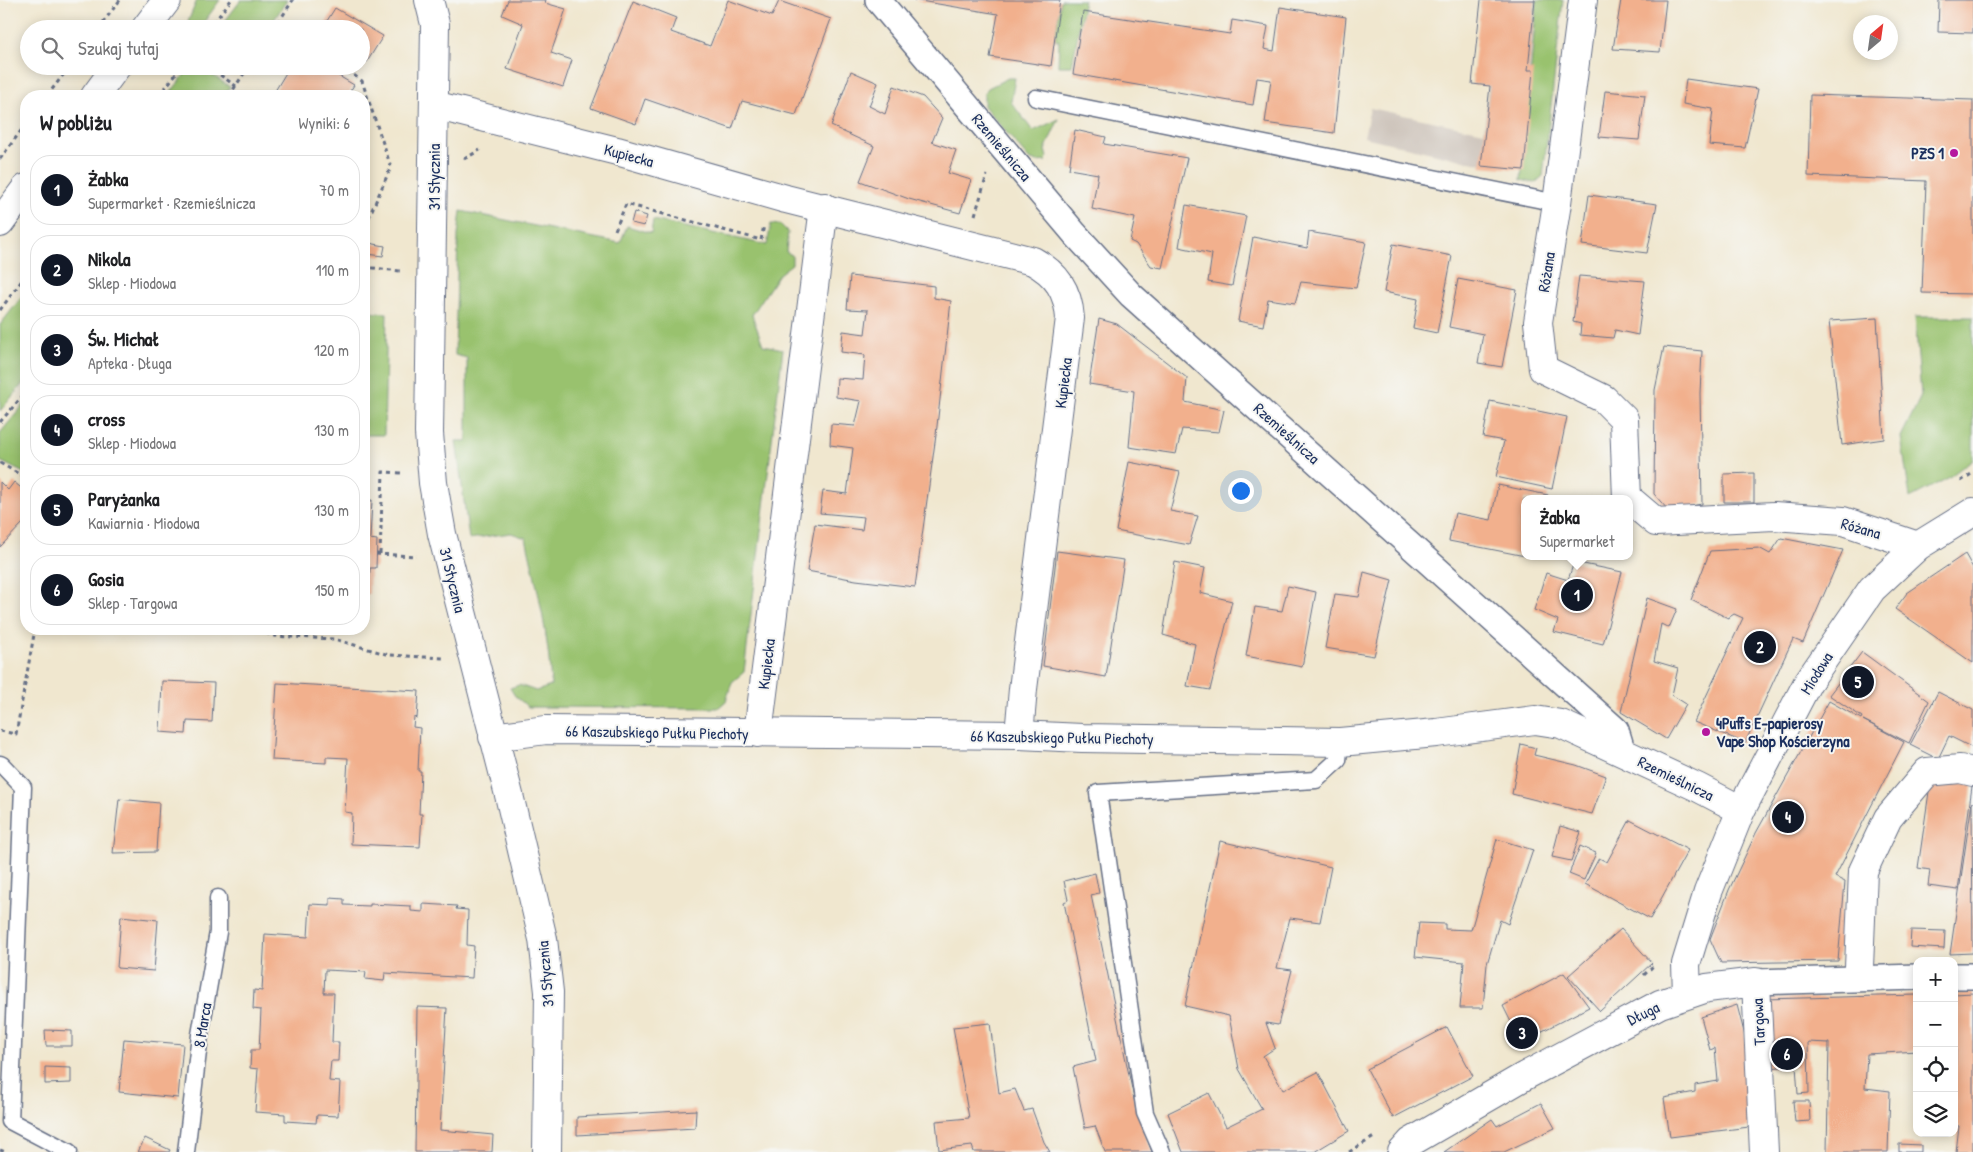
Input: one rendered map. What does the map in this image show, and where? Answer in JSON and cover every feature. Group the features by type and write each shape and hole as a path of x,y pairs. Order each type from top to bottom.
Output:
{"street":[{"path":"152,20 167,0"},
{"name":"31 Stycznia","path":"429,0 435,24 430,443 433,483 442,534 543,939 549,992 547,1152"},
{"name":"Rzemieślnicza","path":"878,0 1075,234 1131,295 1616,730 1623,753 1741,810"},
{"name":"Różana","path":"1583,0 1557,203 1538,322 1543,369 1604,399 1624,419 1628,495"},
{"path":"99,90 110,75"},
{"name":"Kupiecka","path":"434,105 617,151 786,199 1033,261 1054,276 1066,296 1070,318 1022,689 1018,735"},
{"path":"0,223 20,196"},
{"name":"Kupiecka","path":"758,733 824,207"},
{"name":"Różana","path":"1633,504 1656,522 1774,516 1843,521 1918,546"},
{"name":"Miodowa","path":"1687,994 1686,964 1689,949 1708,892 1741,810 1814,674 1872,589 1918,546 1973,512"},
{"name":"66 Kaszubskiego Pułku Piechoty","path":"494,737 546,730 1018,735 1082,738 1340,742 1436,733 1535,720 1561,724 1623,753"},
{"path":"1859,966 1864,871 1888,818 1927,772 1960,768 1973,772"},
{"path":"1958,976 1973,976"},
{"name":"Długa","path":"1402,1152 1410,1142 1523,1077 1633,1018 1687,994 1715,986 1756,982 1913,977"},
{"name":"Targowa","path":"1756,982 1764,1152"}],"lane":[{"path":"1036,98 1557,203"},
{"path":"1162,1152 1145,1113 1098,793 1316,780 1338,760 1340,742"},
{"path":"0,764 23,787 10,1121 69,1152"},
{"name":"8 Marca","path":"186,1152 200,1035 218,932 218,898"}],"path":[{"path":"105,20 120,0"},
{"path":"217,20 231,0"},
{"path":"280,20 293,0"},
{"path":"52,90 63,75"},
{"path":"164,90 175,75"},
{"path":"220,75 236,86"},
{"path":"233,90 243,75"},
{"path":"354,75 362,81 365,90"},
{"path":"370,105 391,167 370,214"},
{"path":"0,159 20,132"},
{"path":"974,220 997,141"},
{"path":"464,160 489,145"},
{"path":"616,230 626,204 761,240 765,218"},
{"path":"370,268 402,272"},
{"path":"0,310 20,283"},
{"path":"0,422 20,399"},
{"path":"0,463 20,475"},
{"path":"402,473 383,472 378,554 418,556"},
{"path":"0,731 16,734 34,635"},
{"path":"270,635 334,639 389,655 444,658"},
{"path":"1642,977 1657,963"},
{"path":"1349,1152 1378,1134"},
{"path":"0,1150 5,1152"}],"shaded area":[{"path":"1496,0 1536,0 1521,167 1474,163 1364,137 1370,108 1484,132"}],"green space":[{"path":"197,0 220,0 206,20 189,20"},
{"path":"241,0 287,0 274,20 226,20"},
{"path":"1061,0 1084,0 1072,66 1058,66 1059,41 1055,39"},
{"path":"1537,0 1563,0 1543,176 1535,183 1521,180"},
{"path":"184,75 212,75 230,87 228,90 173,90"},
{"path":"1008,78 1015,78 1011,102 1033,131 1059,119 1045,150 1046,161 1037,162 1029,159 984,106 984,93 988,88"},
{"path":"461,211 620,243 627,226 651,233 653,220 767,245 771,224 781,225 788,232 786,252 792,255 792,264 779,274 752,315 763,345 783,349 744,672 732,682 726,701 718,708 528,707 515,696 510,688 519,685 536,691 551,686 550,668 542,612 526,538 511,533 469,539 456,441 467,441 467,358 455,355 458,235"},
{"path":"20,299 20,387 0,411 0,325"},
{"path":"370,312 387,313 384,435 370,435"},
{"path":"1915,317 1973,317 1973,459 1948,478 1910,498 1901,437 1921,396"},
{"path":"20,409 20,471 0,461 0,433"}],"building":[{"path":"508,0 546,0 545,3 566,9 551,53 572,60 563,87 507,69 523,24 502,15"},
{"path":"728,0 772,16 779,1 831,19 796,115 742,101 732,129 645,99 636,124 591,108 633,1 676,18 671,32 710,46"},
{"path":"914,0 1060,0 1051,66 990,57 998,14"},
{"path":"1481,0 1535,0 1528,70 1533,70 1524,170 1481,166 1490,86 1472,84"},
{"path":"1621,0 1666,0 1660,52 1613,49"},
{"path":"1939,0 1973,0 1973,33 1938,32"},
{"path":"1280,7 1346,17 1334,133 1265,123 1271,80 1257,78 1253,105 1073,74 1083,12 1230,34 1232,20 1268,26 1264,49 1274,51"},
{"path":"335,8 356,20 328,20"},
{"path":"370,28 383,36 370,57"},
{"path":"851,71 878,83 869,106 885,114 894,86 923,97 942,118 932,142 956,150 948,173 971,180 960,213 909,199 860,181 874,146 831,126"},
{"path":"285,75 337,75 354,85 351,90 276,90"},
{"path":"1686,79 1758,89 1745,148 1709,145 1713,109 1683,104"},
{"path":"1605,91 1645,95 1639,140 1599,137"},
{"path":"1810,95 1973,100 1973,294 1922,293 1926,181 1808,176"},
{"path":"1075,130 1106,137 1104,144 1187,158 1162,268 1151,266 1136,244 1130,241 1135,218 1092,209 1098,174 1069,169"},
{"path":"1589,195 1657,204 1647,253 1582,245"},
{"path":"1186,205 1246,216 1232,286 1208,282 1212,254 1179,247"},
{"path":"634,212 647,216 644,226 631,223"},
{"path":"1309,232 1366,242 1356,288 1301,282 1295,303 1268,299 1263,326 1238,321 1253,237 1307,248"},
{"path":"370,243 385,246 383,256 370,254"},
{"path":"1393,244 1452,256 1437,333 1413,328 1418,299 1384,292"},
{"path":"850,276 934,286 934,298 951,301 936,435 915,587 856,580 807,571 815,524 862,530 864,517 820,513 823,491 847,494 853,448 830,445 831,424 855,426 861,401 836,397 837,378 863,380 865,355 841,352 843,331 865,334 868,310 847,309"},
{"path":"1579,276 1645,281 1638,335 1615,330 1613,338 1580,335 1581,324 1573,322"},
{"path":"1458,279 1517,290 1502,367 1478,363 1483,334 1449,327"},
{"path":"1877,318 1884,439 1842,445 1829,321"},
{"path":"1099,319 1117,324 1187,378 1185,402 1224,410 1219,432 1182,429 1176,454 1129,447 1134,391 1089,384"},
{"path":"1664,347 1702,351 1700,393 1702,504 1668,510 1654,494 1655,390"},
{"path":"1490,401 1567,417 1552,489 1496,477 1504,441 1483,437"},
{"path":"1129,462 1180,472 1170,511 1198,516 1189,545 1116,531"},
{"path":"1754,473 1754,502 1724,502 1724,474"},
{"path":"0,482 8,490 14,482 20,487 20,526 0,547"},
{"path":"1498,485 1548,495 1521,495 1521,555 1449,541 1455,513 1491,520"},
{"path":"370,500 372,500 370,539"},
{"path":"1781,538 1843,550 1803,643 1793,639 1745,743 1694,722 1743,618 1734,614 1728,618 1691,600 1710,551 1759,548 1770,554"},
{"path":"370,539 377,540 376,568 370,568"},
{"path":"1057,551 1124,560 1106,677 1043,666"},
{"path":"1965,554 1973,568 1973,663 1895,609 1907,593"},
{"path":"1175,562 1205,568 1200,593 1232,601 1210,690 1187,686 1195,644 1163,635"},
{"path":"1574,562 1622,572 1603,644 1554,632 1558,620 1534,610 1546,573 1568,580"},
{"path":"1364,572 1392,580 1374,656 1325,648 1335,594 1359,597"},
{"path":"1288,586 1316,592 1302,667 1246,656 1255,607 1282,611"},
{"path":"1647,598 1677,609 1669,628 1661,624 1654,661 1678,668 1672,695 1686,704 1666,739 1621,712"},
{"path":"1862,652 1929,701 1909,743 1863,720 1904,742 1835,877 1845,882 1838,961 1721,963 1710,939 1729,890 1756,833 1829,701 1861,719 1862,717 1829,695"},
{"path":"162,681 214,683 212,722 187,721 186,734 160,732"},
{"path":"277,683 419,691 417,718 414,717 413,727 420,728 419,814 422,814 420,847 351,844 352,813 345,812 348,758 326,757 326,763 272,760"},
{"path":"1938,692 1973,710 1973,748 1949,736 1938,759 1910,745"},
{"path":"1521,744 1536,748 1534,755 1576,765 1606,776 1592,814 1512,794"},
{"path":"1931,778 1973,779 1958,890 1928,886 1930,870 1918,868"},
{"path":"119,799 159,803 156,852 113,853"},
{"path":"1972,802 1973,953 1950,954"},
{"path":"1630,820 1688,850 1650,919 1585,884 1599,858 1607,862"},
{"path":"1560,826 1581,832 1571,861 1552,857"},
{"path":"1497,839 1533,850 1508,924 1500,920 1487,964 1483,1008 1460,1008 1464,962 1415,957 1419,923 1445,924 1445,929 1471,930"},
{"path":"1220,841 1331,867 1320,922 1290,918 1277,968 1292,970 1278,1025 1266,1023 1275,1048 1263,1056 1283,1090 1318,1072 1349,1131 1314,1152 1183,1152 1168,1113 1209,1093 1226,1127 1262,1109 1239,1069 1229,1016 1185,1006"},
{"path":"1580,846 1596,853 1584,880 1569,874"},
{"path":"1095,873 1099,893 1091,895 1136,1108 1152,1152 1105,1152 1095,1126 1085,1128 1073,1067 1096,1061 1064,902 1068,900 1064,881"},
{"path":"330,898 344,899 344,905 411,906 411,911 423,912 423,904 457,906 456,909 468,910 467,945 474,946 472,978 385,973 384,981 365,979 366,972 325,970 324,993 334,993 332,1042 339,1042 338,1061 331,1061 329,1081 340,1082 338,1116 317,1115 316,1123 285,1121 285,1114 255,1112 258,1069 250,1068 251,1050 259,1050 261,1010 253,1009 254,990 262,991 265,934 308,937 310,904 330,905"},
{"path":"121,916 158,920 154,971 117,968"},
{"path":"1621,929 1652,963 1600,1011 1568,976"},
{"path":"1911,930 1945,931 1944,949 1910,947"},
{"path":"1564,973 1589,1007 1521,1042 1503,1006"},
{"path":"1973,993 1973,1152 1956,1152 1959,1126 1958,994"},
{"path":"1913,995 1913,1051 1867,1054 1865,1088 1890,1091 1888,1152 1827,1152 1829,1043 1808,1042 1809,1093 1798,1094 1796,1066 1766,1068 1764,999"},
{"path":"1737,1005 1746,1040 1750,1100 1749,1127 1670,1137 1664,1098 1695,1092 1695,1085 1718,1081 1715,1048 1710,1050 1701,1017"},
{"path":"417,1007 447,1008 440,1130 493,1135 492,1152 415,1152"},
{"path":"990,1023 999,1093 1015,1089 1024,1111 1032,1109 1044,1142 1050,1152 974,1152 972,1146 939,1150 936,1121 969,1118 953,1027"},
{"path":"1447,1027 1473,1076 1393,1118 1367,1069"},
{"path":"45,1030 72,1031 72,1046 46,1046"},
{"path":"124,1039 183,1044 178,1098 119,1092"},
{"path":"45,1067 71,1068 71,1083 45,1084"},
{"path":"1793,1101 1809,1101 1810,1121 1795,1122"},
{"path":"1541,1103 1555,1128 1504,1152 1444,1152 1492,1119 1497,1126"},
{"path":"696,1110 695,1128 577,1135 577,1117"},
{"path":"145,1138 170,1150 169,1152 138,1152"},
{"path":"1899,1144 1921,1145 1921,1152 1899,1152"}],"place":[{"name":"PZS 1","path":"1954,153"},
{"name":"Żabka","path":"1577,595"},
{"name":"Nikola","path":"1760,647"},
{"name":"Paryżanka","path":"1858,682"},
{"name":"4Puffs E-papierosy Vape Shop Kościerzyna","path":"1706,732"},
{"name":"cross","path":"1788,817"},
{"name":"Św. Michał","path":"1522,1033"},
{"name":"Gosia","path":"1787,1054"}]}
